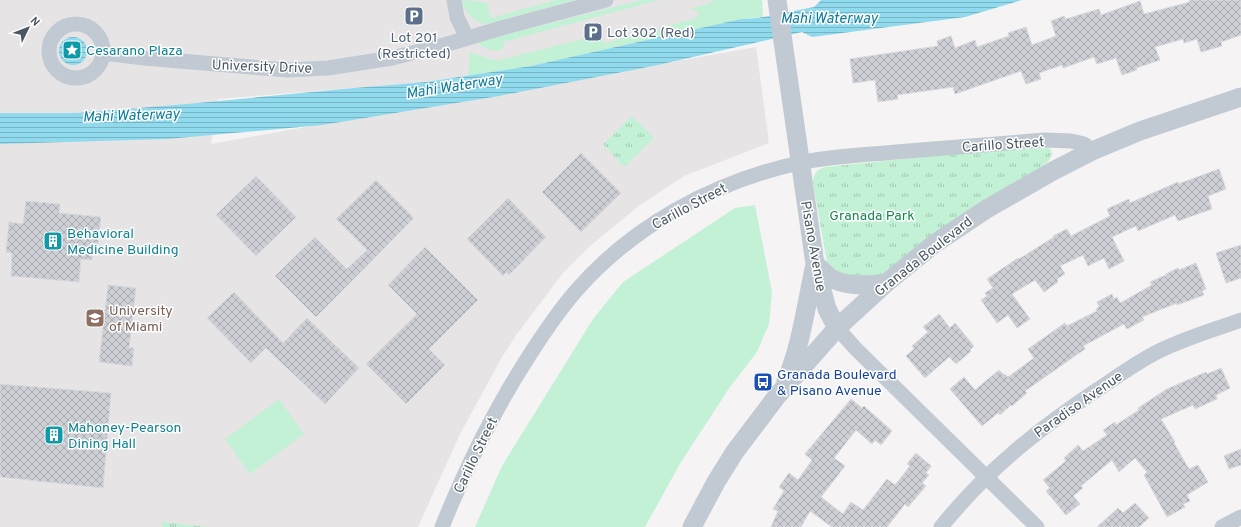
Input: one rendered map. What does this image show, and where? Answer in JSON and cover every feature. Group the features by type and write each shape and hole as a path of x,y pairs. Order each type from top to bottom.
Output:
{"street":[{"path":"454,0 457,17 468,38"},
{"name":"University Drive","path":"103,53 144,58 287,70 328,68 392,58 606,0"},
{"name":"Pisano Avenue","path":"778,5 815,264 819,285 827,309 837,328 856,349 1037,527"},
{"name":"Granada Boulevard","path":"692,527 716,482 734,453 781,391 837,328 884,284 934,244 985,210 1047,174 1092,151 1140,131 1241,97"},
{"name":"Carillo Street","path":"442,527 456,491 508,389 560,310 592,274 615,253 639,234 680,207 721,187 766,171 801,162 828,158 1045,140 1071,141 1084,144 1092,151"},
{"path":"815,264 828,276 847,284 884,284"},
{"path":"781,391 793,361 802,327 815,264"},
{"name":"Paradiso Avenue","path":"941,527 986,476 1018,447 1048,423 1138,363 1159,351 1241,320"},
{"path":"1222,527 1241,517"}],"shaded area":[{"path":"0,0 755,0 741,19 531,66 426,82 218,99 211,144 756,47 769,143 684,176 640,205 590,246 563,273 517,334 502,357 460,434 418,527 0,527"}],"green space":[{"path":"462,0 484,2 487,4 491,18 556,0 575,0 487,24 478,22 474,19 465,9"},
{"path":"642,0 659,0 503,42 504,48 501,50 495,51 483,47 478,43 480,41"},
{"path":"714,0 762,0 763,17 741,19 531,66 468,76 470,52 492,60 500,60 591,37 599,38 606,43 694,19 700,12 690,9 707,4"},
{"path":"632,116 654,138 624,167 603,144"},
{"name":"Granada Park","path":"1049,148 1052,154 1048,162 1033,173 975,205 922,242 880,276 861,277 838,272 831,268 827,262 813,184 814,175 819,169 825,167 983,151"},
{"path":"755,205 772,292 769,324 757,352 730,387 681,462 645,527 475,527 502,466 593,319 623,282 735,208"},
{"path":"279,399 304,434 250,474 225,439"},
{"path":"162,522 208,527 162,527"}],"water":[{"name":"Mahi Waterway","path":"821,0 1022,0 965,17 812,37 802,32 658,65 499,96 322,125 167,139 0,144 0,113 78,113 426,82 531,66 741,19 758,18 814,7"},
{"path":"73,37 83,41 87,51 83,61 73,65 63,61 59,51 63,41"}],"building":[{"path":"1189,0 1241,0 1241,35 1221,42 1222,46 1201,52 1197,39 1184,43 1183,39 1155,47 1160,60 1136,68 1137,70 1122,75 1116,58 1097,64 1094,57 1063,68 1062,65 1039,73 1041,79 1026,84 1021,71 955,94 953,87 897,95 898,99 878,102 875,80 853,83 850,59 938,46 937,41 951,36 955,48 975,40 977,47 1009,36 1008,33 1026,27 1032,45 1056,36 1051,21 1064,16 1066,19 1099,9 1101,15 1140,1 1144,14 1190,2"},
{"path":"581,153 621,193 581,232 542,192"},
{"path":"1219,169 1226,189 1208,196 1212,209 1178,221 1175,215 1138,231 1136,226 1112,237 1124,261 1109,269 1104,258 1088,266 1083,255 1060,266 1065,274 1057,279 1058,282 1044,292 1035,280 1012,294 1030,319 1017,328 1008,315 997,323 981,300 987,296 985,293 993,288 987,279 1018,258 1019,259 1054,237 1053,236 1067,229 1071,236 1110,216 1107,209 1129,199 1130,203 1178,182 1178,184"},
{"path":"256,176 296,217 256,256 216,215"},
{"path":"376,180 414,218 316,317 275,276 315,237 347,269 367,250 336,219"},
{"path":"508,198 546,237 509,275 506,272 503,276 467,239"},
{"name":"Behavioral Medicine Building","path":"26,201 60,204 59,213 101,217 98,244 93,249 92,260 81,259 79,282 11,276 12,253 6,252 9,222 23,224"},
{"path":"1241,245 1241,278 1226,283 1216,253"},
{"path":"425,247 478,300 429,349 445,365 406,404 366,364 417,314 388,285"},
{"path":"1196,263 1206,289 1202,291 1204,295 1177,305 1177,303 1142,317 1144,320 1127,329 1124,324 1083,346 1085,349 1025,391 1027,393 1012,406 1011,405 1000,415 998,413 982,426 950,389 964,377 975,390 999,370 1008,377 1034,358 1028,349 1065,323 1067,326 1097,311 1096,309 1099,307 1097,302 1112,294 1114,299 1117,297 1120,303 1152,285 1150,282 1178,268 1179,270"},
{"path":"108,285 136,288 129,348 134,348 132,366 99,362"},
{"path":"234,292 283,343 307,318 359,368 325,404 266,348 251,363 207,318"},
{"path":"939,314 950,328 955,323 974,346 970,350 971,351 956,364 949,357 925,378 906,356 914,349 912,346 928,332 923,327"},
{"path":"1221,368 1230,388 1216,395 1217,399 1195,409 1193,405 1161,419 1189,469 1198,465 1208,482 1187,495 1190,501 1183,504 1185,507 1167,517 1144,475 1147,472 1135,458 1119,472 1112,460 1081,486 1083,488 1073,496 1080,504 1066,515 1046,491 1050,488 1043,480 1066,461 1064,458 1078,445 1083,451 1107,435 1103,430 1115,422 1116,425 1139,410 1138,408 1167,389 1206,372 1207,374"},
{"name":"Mahoney-Pearson Dining Hall","path":"0,384 111,393 103,488 0,477"},
{"path":"851,399 862,408 864,406 892,431 881,445 875,440 872,444 856,430 834,458 845,466 821,497 843,514 851,502 863,510 887,479 895,485 910,466 907,464 916,453 931,466 926,473 929,475 922,483 926,486 908,507 905,504 887,527 832,527 810,511 801,527 771,527 778,511 773,509 784,491 779,487 789,473 798,480 812,460 805,454"},
{"path":"1241,449 1241,465 1229,469 1224,456"},
{"path":"1135,503 1149,518 1139,527 1097,527 1118,508 1123,513"}],"place":[{"name":"Lot 201 (Restricted)","path":"414,16"},
{"name":"Lot 302 (Red)","path":"593,32"},
{"name":"Cesarano Plaza","path":"72,50"},
{"name":"Behavioral Medicine Building","path":"53,241"},
{"name":"University of Miami","path":"95,318"},
{"name":"Granada Boulevard & Pisano Avenue","path":"763,382"},
{"name":"Mahoney-Pearson Dining Hall","path":"54,435"}]}
